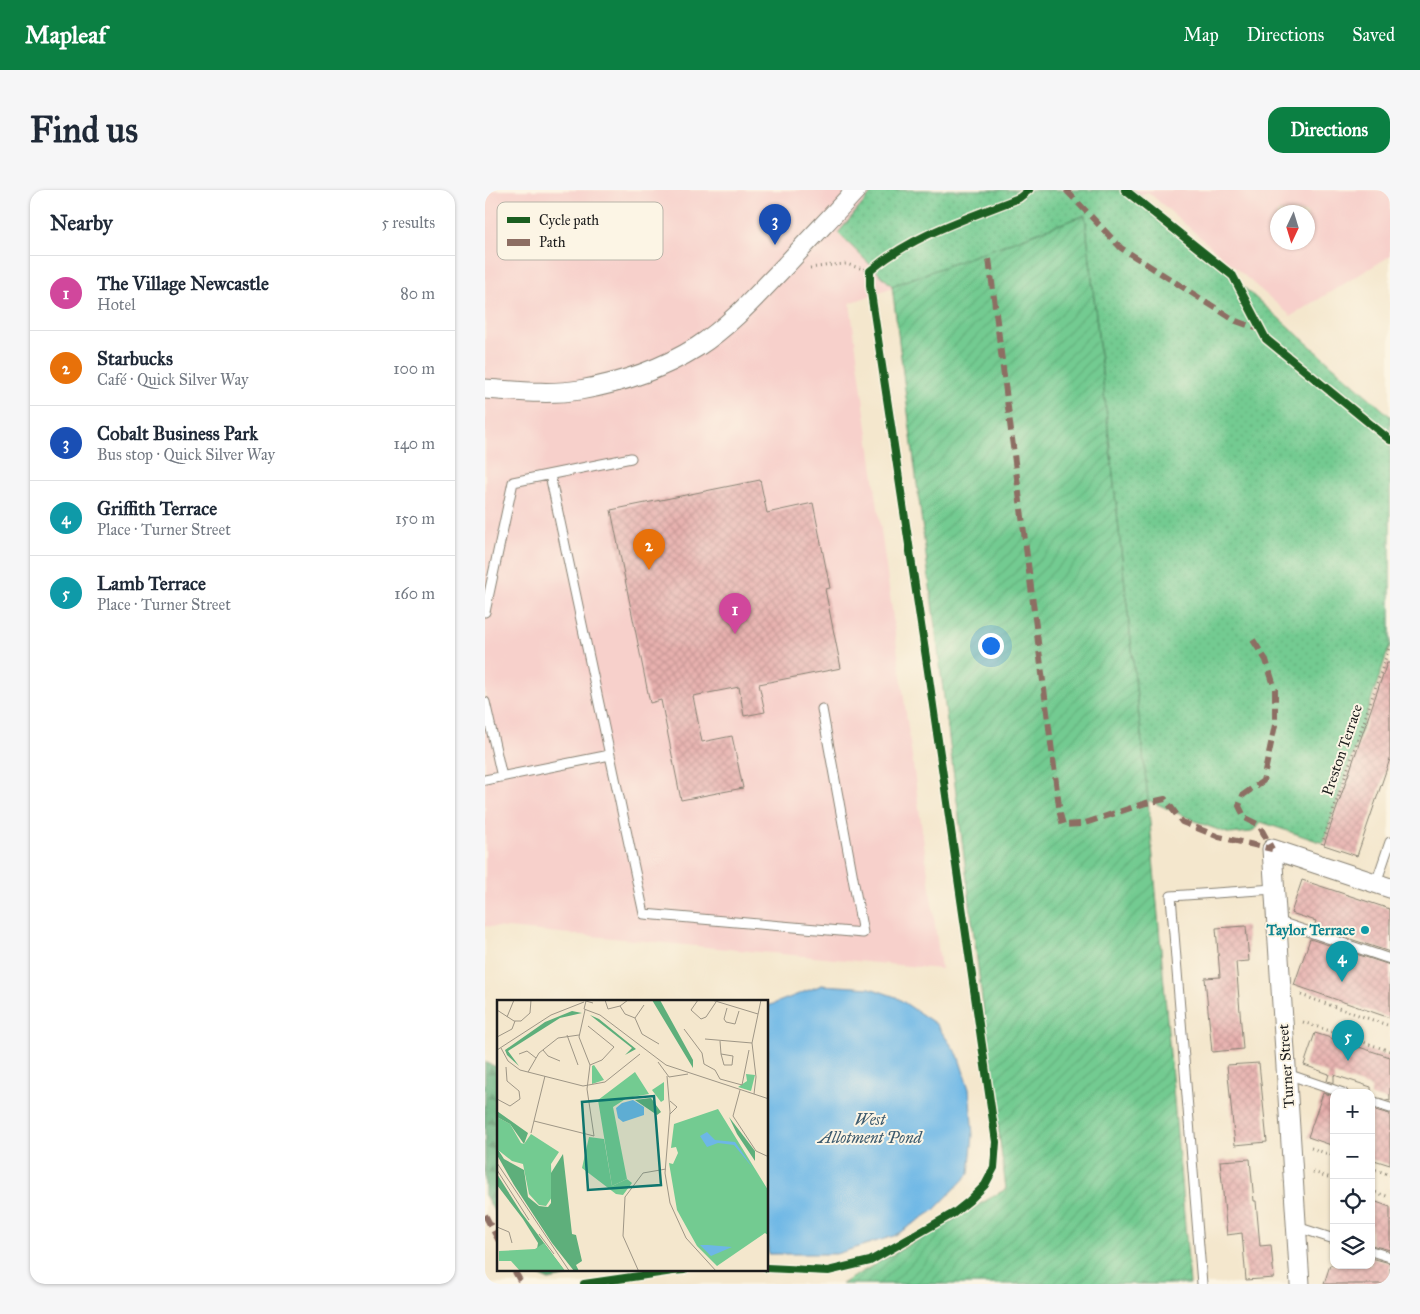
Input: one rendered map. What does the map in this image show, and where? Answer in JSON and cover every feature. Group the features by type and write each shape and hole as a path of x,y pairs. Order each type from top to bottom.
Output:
{"street":[{"path":"485,389 528,392 579,390 643,373 681,356 697,347 745,309 849,193"},
{"name":"Turner Street","path":"1300,1284 1271,849 1315,863"},
{"path":"1315,863 1383,886"}],"lane":[{"path":"485,612 513,482 631,458"},
{"path":"550,475 644,914 863,933 822,709"},
{"path":"485,702 502,776"},
{"path":"485,780 610,755"},
{"path":"1383,886 1390,842"},
{"path":"1202,1284 1171,896 1274,889"},
{"path":"1276,921 1390,959"},
{"path":"1287,1074 1331,1089"},
{"path":"1375,1103 1390,1108"},
{"path":"1297,1227 1330,1238"},
{"path":"1375,1252 1390,1257"}],"path":[{"path":"790,260 804,269 846,264 870,271"},
{"path":"1281,989 1390,1026"},
{"path":"1283,1015 1390,1051"},
{"path":"1375,1169 1390,1174"},
{"path":"1375,1192 1390,1198"}],"shaded area":[{"path":"485,190 1390,190 1390,256 1291,316 1148,192 850,303 941,969 485,926"}],"green space":[{"path":"874,190 1133,190 1390,416 1390,645 1323,843 1261,822 1252,832 1230,834 1148,800 1085,215 892,286 838,233"},
{"path":"1085,215 1148,800 1190,1284 841,1284 1006,1189 892,286"},
{"path":"485,1062 497,1067 497,1216 485,1195"},
{"path":"531,1272 587,1272 549,1280"}],"water":[{"name":"West Allotment Pond","path":"822,985 870,988 896,997 936,1024 958,1055 969,1089 973,1135 969,1174 933,1211 894,1236 836,1254 769,1254 769,1006"}],"building":[{"path":"760,480 767,513 813,503 830,588 825,589 841,668 759,684 765,712 744,716 739,687 693,696 702,742 732,736 743,788 681,800 661,700 650,703 611,510"},
{"path":"1387,663 1390,663 1390,759 1357,856 1324,845"},
{"name":"Taylor Terrace","path":"1302,880 1390,909 1390,952 1314,927 1316,921 1291,913"},
{"path":"1246,926 1249,961 1236,962 1243,1049 1212,1052 1205,978 1220,977 1216,928"},
{"path":"1310,939 1390,965 1390,1018 1294,985"},
{"path":"1315,1033 1390,1057 1390,1101 1375,1097 1375,1089 1371,1089 1371,1087 1334,1075 1334,1083 1327,1081 1329,1074 1304,1065"},
{"path":"1259,1063 1267,1142 1235,1145 1227,1065"},
{"path":"1323,1093 1330,1095 1330,1145 1308,1137"},
{"path":"1375,1110 1390,1114 1390,1165 1375,1160"},
{"path":"1250,1159 1260,1246 1271,1245 1274,1278 1246,1280 1242,1233 1227,1235 1220,1161"},
{"path":"1375,1201 1390,1207 1390,1250 1375,1246"},
{"path":"1375,1259 1390,1263 1390,1284 1324,1284 1330,1265 1330,1269 1375,1269"}],"marked path":[{"path":"1066,190 1121,248 1236,321 1261,330"},
{"path":"989,259 1060,814 1063,825 1082,824 1146,803 1165,799 1182,822 1219,837 1272,849"},
{"path":"1253,640 1266,660 1275,689 1275,725 1263,781 1243,795 1239,806 1245,818 1259,825 1272,849"},
{"path":"485,1215 497,1237"},
{"path":"515,1272 522,1284"}],"cycle path":[{"path":"769,1268 828,1271 870,1261 954,1213 985,1185 994,1168 996,1142 870,286 870,271 886,258 922,237 1019,198 1029,190"},
{"path":"1125,190 1233,276 1266,339 1390,440"},
{"path":"584,1284 666,1272"}],"place":[{"name":"Cobalt Business Park","path":"775,245"},
{"name":"Starbucks","path":"649,570"},
{"name":"The Village Newcastle","path":"735,634"},
{"name":"Taylor Terrace","path":"1365,930"},
{"name":"Griffith Terrace","path":"1342,982"},
{"name":"Lamb Terrace","path":"1348,1061"}]}
